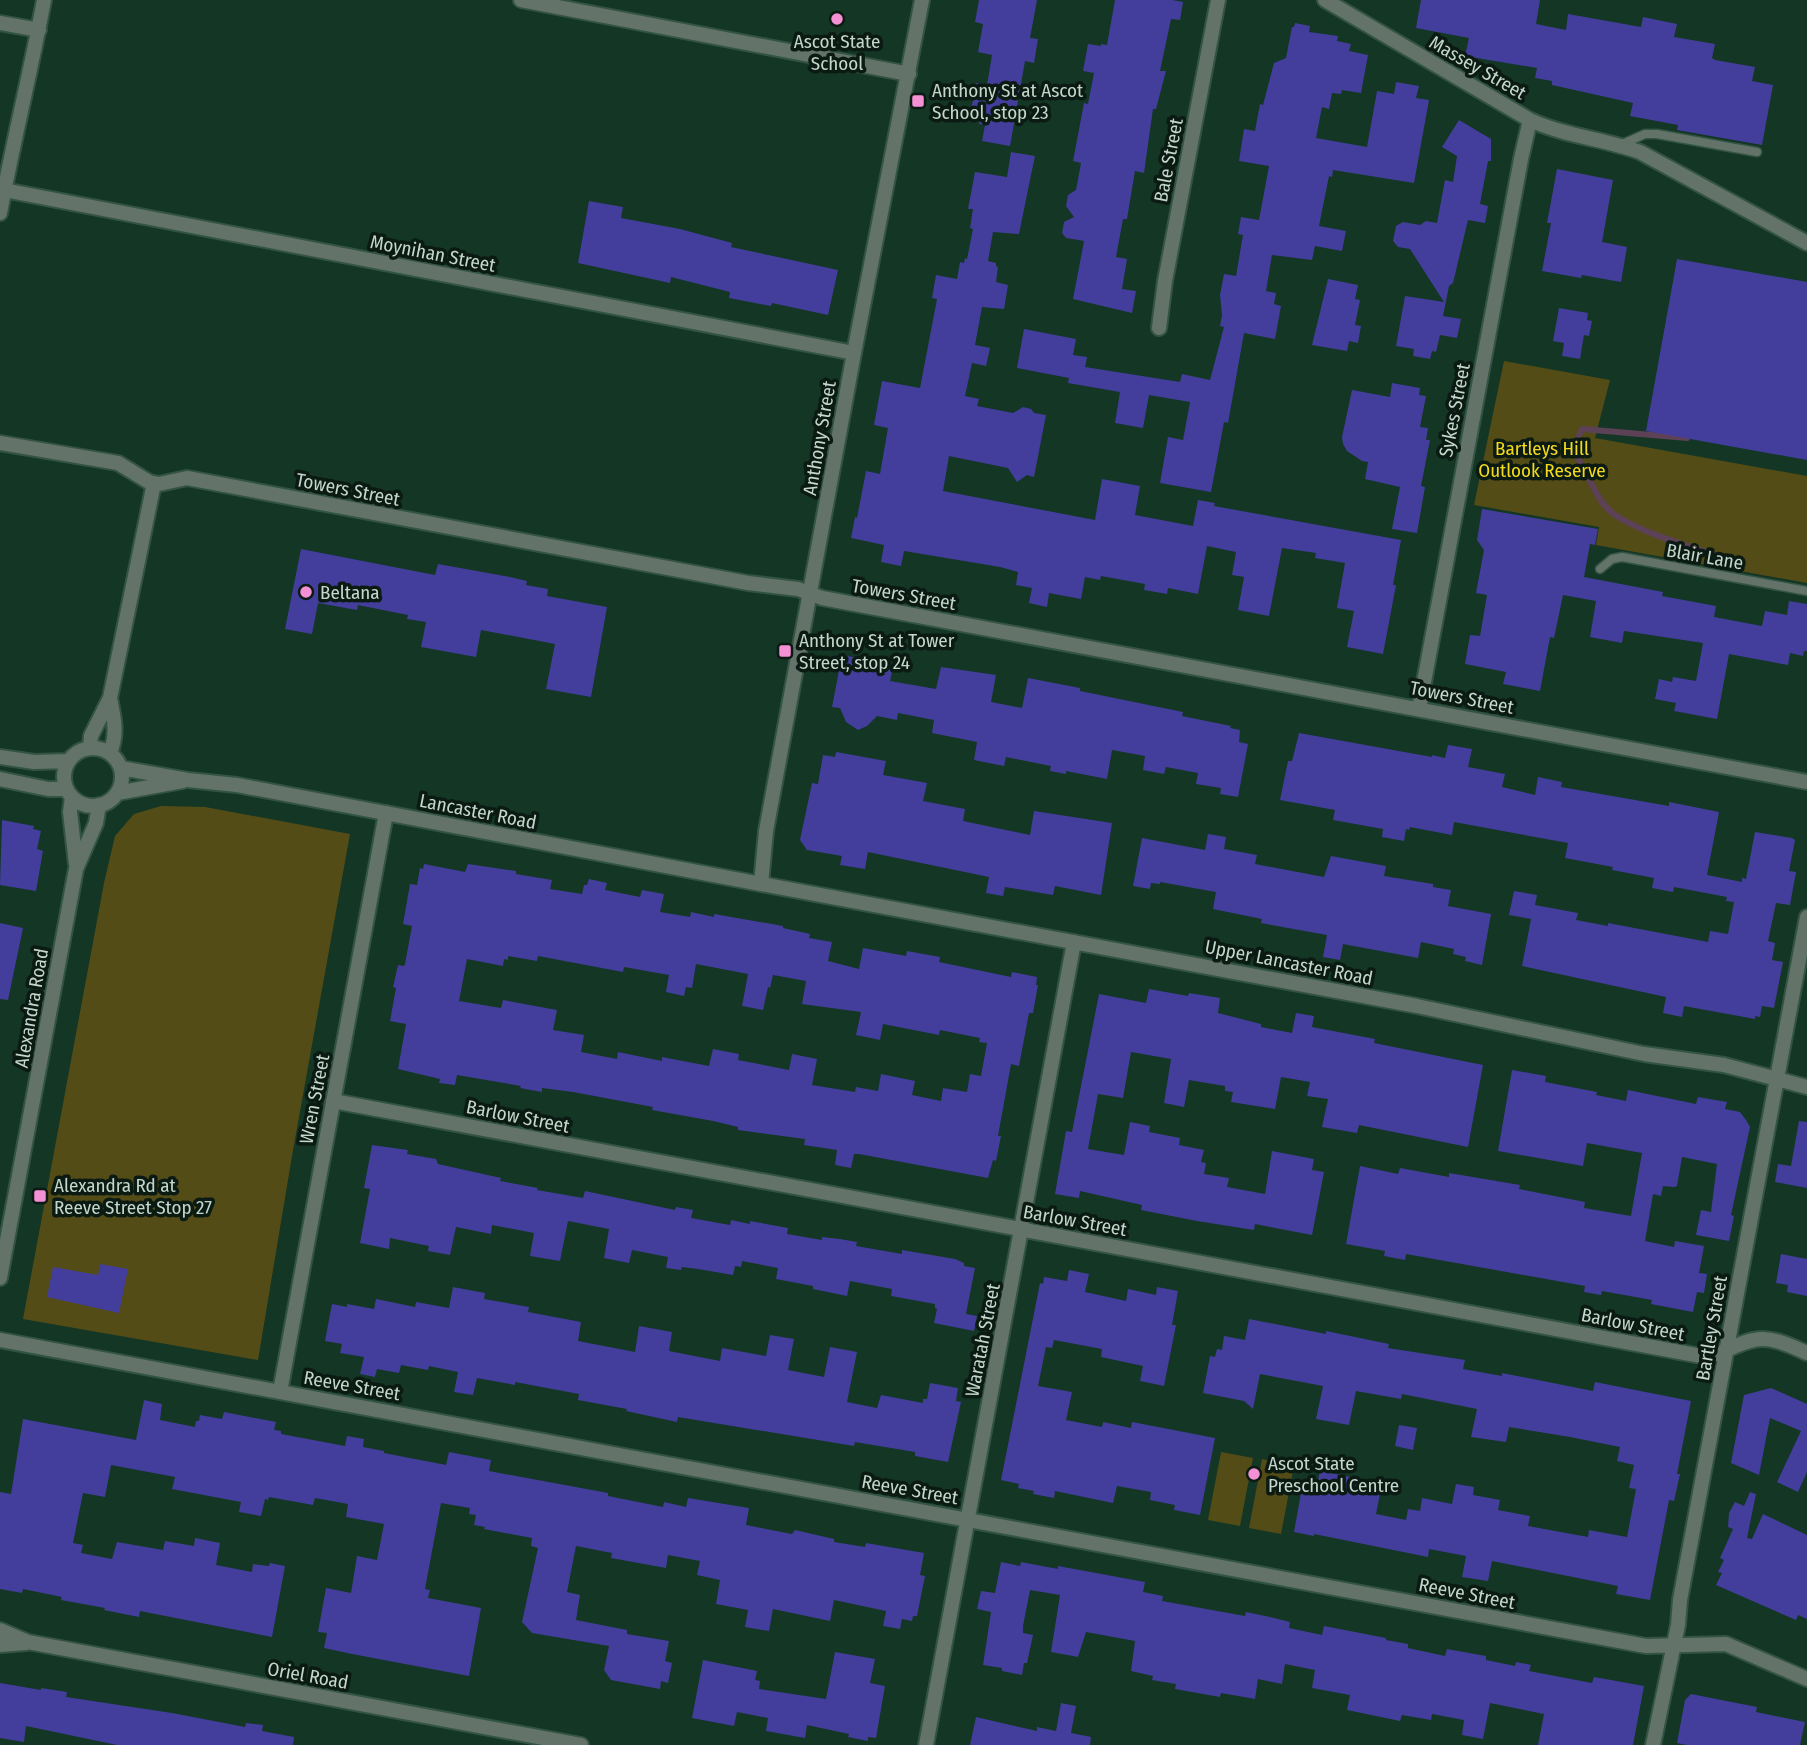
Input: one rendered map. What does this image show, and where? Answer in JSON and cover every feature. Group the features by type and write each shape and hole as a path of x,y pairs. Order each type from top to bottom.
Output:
{"street":[{"path":"0,213 44,0"},
{"path":"521,0 909,74"},
{"name":"Anthony Street","path":"761,884 766,831 922,0"},
{"name":"Bale Street","path":"1159,328 1165,281 1218,0"},
{"name":"Massey Street","path":"1325,0 1530,120 1564,133 1620,145 1655,160 1807,243"},
{"path":"0,23 39,30"},
{"name":"Sykes Street","path":"1419,709 1530,120"},
{"name":"Moynihan Street","path":"4,190 854,353"},
{"path":"0,443 118,463 143,480 154,483 110,698 91,736 90,748"},
{"name":"Towers Street","path":"154,483 187,478 734,581 798,589 826,599 1807,782"},
{"path":"110,698 115,721 114,743 110,754"},
{"path":"0,779 69,793 89,806 112,799 117,793 122,776 121,768 110,754 97,748 74,755 64,770 69,793"},
{"path":"0,757 34,762 68,761"},
{"name":"Lancaster Road","path":"121,768 188,780 237,785 761,884"},
{"name":"Lancaster Road","path":"117,793 188,780"},
{"name":"Alexandra Road","path":"69,793 76,869"},
{"name":"Alexandra Road","path":"0,1278 76,869 96,823 99,805"},
{"name":"Wren Street","path":"279,1392 386,813"},
{"name":"Upper Lancaster Road","path":"761,884 1417,1006 1644,1054 1724,1065 1807,1087"},
{"name":"Bartley Street","path":"1653,1745 1807,917"},
{"name":"Waratah Street","path":"926,1745 1074,942"},
{"name":"Barlow Street","path":"333,1101 1701,1356 1716,1355 1761,1339 1781,1342 1807,1353"},
{"name":"Reeve Street","path":"0,1340 1633,1644 1673,1647 1726,1644 1807,1679"},
{"name":"Oriel Road","path":"0,1630 28,1642 581,1745"},
{"name":"Oriel Road","path":"0,1645 28,1642"}],"lane":[{"path":"1620,145 1645,134 1657,134 1756,152"},
{"name":"Blair Lane","path":"1600,569 1612,559 1622,557 1807,590"}],"green space":[{"name":"Bartleys Hill Outlook Reserve","path":"1504,361 1610,380 1595,438 1807,476 1807,583 1596,545 1599,527 1474,505"},
{"path":"161,806 205,807 350,834 258,1360 23,1319 115,836 134,814"},
{"path":"1221,1452 1253,1458 1240,1526 1208,1520"},
{"path":"1262,1459 1294,1466 1281,1534 1249,1528"}],"building":[{"path":"979,0 1037,0 1030,38 1038,39 1034,63 1025,61 1010,146 982,141 985,125 979,124 981,113 971,111 976,83 987,85 992,55 978,52 983,24 975,22"},
{"path":"1115,0 1183,2 1180,20 1171,19 1160,71 1166,71 1156,109 1153,109 1144,173 1135,171 1127,219 1123,219 1116,257 1127,259 1122,289 1136,291 1132,313 1073,299 1084,241 1066,238 1062,233 1064,222 1074,217 1066,206 1068,195 1076,190 1081,163 1073,161 1084,103 1088,104 1094,73 1083,71 1088,44 1107,45"},
{"path":"1421,0 1540,0 1536,24 1566,30 1568,14 1641,27 1643,17 1677,24 1674,37 1715,44 1712,58 1755,67 1752,81 1773,85 1762,145 1677,130 1678,125 1630,116 1633,103 1552,85 1552,81 1535,78 1537,68 1465,56 1469,38 1416,28"},
{"path":"1295,23 1310,26 1309,32 1338,36 1337,41 1351,44 1349,51 1368,55 1361,93 1342,90 1341,94 1332,93 1329,109 1322,107 1316,138 1367,147 1377,91 1394,94 1396,82 1419,86 1416,98 1429,100 1414,183 1333,170 1332,177 1329,176 1319,226 1346,231 1342,251 1315,246 1312,260 1272,255 1266,291 1276,293 1274,304 1281,306 1275,339 1244,333 1228,423 1224,422 1211,492 1160,483 1168,437 1183,440 1190,402 1149,395 1143,428 1115,423 1120,392 1068,383 1069,378 1017,368 1024,329 1076,339 1073,355 1087,357 1085,367 1180,382 1182,374 1210,380 1224,327 1220,326 1220,295 1224,274 1236,276 1243,235 1238,234 1241,217 1259,220 1269,166 1239,161 1244,129 1255,131 1260,104 1263,105 1274,63 1286,58"},
{"path":"1459,120 1491,139 1491,161 1488,161 1480,204 1488,206 1485,223 1468,220 1453,283 1449,286 1443,316 1461,319 1457,338 1440,335 1436,352 1432,351 1430,359 1413,356 1414,349 1396,346 1405,296 1444,302 1410,249 1398,247 1393,241 1396,226 1403,222 1420,225 1426,221 1437,223 1445,180 1453,182 1457,156 1442,147"},
{"path":"1011,152 1035,156 1019,234 993,232 988,261 996,263 998,267 996,282 1008,285 1004,309 982,307 975,345 990,348 986,366 972,363 965,396 979,399 977,406 1013,413 1023,407 1046,415 1034,477 1027,475 1017,482 1008,468 949,456 943,491 1095,520 1102,479 1140,486 1135,515 1193,526 1198,500 1215,503 1214,506 1401,540 1383,654 1347,647 1354,611 1337,608 1345,563 1315,558 1316,553 1282,548 1269,616 1238,610 1244,577 1232,575 1236,552 1207,546 1198,594 1168,588 1167,594 1144,590 1145,584 1101,576 1100,580 1085,577 1081,599 1049,593 1047,607 1029,603 1032,588 1016,585 1018,572 904,551 901,566 881,562 884,545 851,538 866,471 880,474 888,428 874,425 882,381 920,388 937,299 932,298 936,275 957,279 960,262 964,263 965,258 967,259 973,229 970,228 973,209 968,209 975,172 1007,177"},
{"path":"1557,169 1613,180 1602,242 1627,247 1621,282 1542,271"},
{"path":"589,201 623,207 621,218 680,229 732,243 731,247 838,270 828,315 772,303 771,306 729,298 730,292 671,277 670,283 578,263"},
{"path":"1677,259 1807,282 1807,460 1646,431"},
{"path":"1328,279 1358,285 1355,299 1360,300 1355,325 1361,326 1358,343 1349,341 1347,351 1312,345"},
{"path":"1559,308 1588,313 1587,320 1592,321 1589,336 1584,335 1580,359 1562,356 1564,343 1553,341"},
{"path":"1392,383 1420,388 1419,395 1426,396 1420,427 1428,428 1426,440 1430,440 1421,486 1425,487 1417,533 1392,529 1400,487 1365,479 1368,462 1347,451 1343,444 1342,437 1352,390 1390,397"},
{"path":"1482,509 1598,529 1595,545 1590,544 1584,577 1663,592 1662,596 1716,606 1714,617 1762,626 1765,611 1787,615 1789,601 1807,604 1807,651 1804,651 1803,656 1790,653 1788,665 1729,654 1717,719 1674,711 1676,703 1655,699 1659,679 1672,682 1673,677 1696,681 1703,643 1624,631 1622,643 1590,637 1596,601 1563,595 1554,638 1550,637 1540,691 1503,684 1506,672 1465,664 1470,635 1480,636 1487,595 1476,593 1484,550 1477,540"},
{"path":"301,549 435,575 438,564 510,577 527,581 526,585 548,589 547,596 607,607 591,697 546,689 555,644 481,630 476,657 421,647 426,622 407,619 408,615 358,605 357,610 318,603 312,634 285,629"},
{"path":"842,655 885,659 884,666 893,667 890,681 936,689 941,667 996,675 991,702 1022,708 1028,678 1183,712 1182,716 1231,726 1230,728 1240,730 1239,742 1248,744 1238,797 1220,794 1221,788 1196,784 1198,773 1166,767 1164,774 1143,770 1145,756 1112,750 1107,779 1066,771 1066,774 1050,771 1051,766 1006,757 1004,766 974,760 977,742 932,733 934,720 898,713 897,720 877,716 867,726 858,730 846,722 840,708 832,707"},
{"path":"1299,733 1432,757 1445,758 1448,745 1472,749 1468,767 1505,774 1502,787 1535,795 1538,777 1562,782 1561,787 1719,812 1707,875 1742,882 1742,878 1746,879 1755,832 1792,838 1795,840 1789,871 1796,872 1790,905 1776,903 1768,941 1775,943 1772,960 1783,962 1774,1008 1762,1006 1760,1017 1755,1016 1755,1019 1684,1006 1682,1017 1663,1013 1666,997 1522,966 1531,919 1509,915 1514,891 1537,895 1535,905 1578,913 1576,920 1608,926 1608,923 1708,942 1710,931 1728,934 1734,902 1726,901 1727,897 1674,887 1673,892 1652,888 1654,878 1565,858 1568,843 1454,822 1452,835 1410,827 1409,830 1406,829 1404,841 1382,837 1383,829 1333,820 1335,810 1280,800 1288,761 1292,761"},
{"path":"836,752 886,761 883,775 927,783 923,801 965,809 963,821 1030,835 1034,811 1112,823 1101,895 1055,886 1053,895 1005,887 1003,896 986,893 989,877 868,852 865,869 840,865 842,856 807,850 800,840 812,783 818,784 823,755 835,757"},
{"path":"2,820 34,826 33,829 41,831 37,849 43,851 36,891 0,885"},
{"path":"1208,834 1226,837 1224,849 1257,855 1255,864 1324,877 1331,856 1386,866 1384,876 1433,884 1433,887 1451,890 1448,906 1491,914 1482,965 1465,961 1466,957 1453,954 1454,949 1421,942 1418,958 1343,944 1340,960 1323,957 1327,935 1261,923 1262,919 1213,909 1216,892 1160,882 1151,883 1150,889 1133,886 1142,838 1205,850"},
{"path":"424,864 465,872 468,864 516,871 516,874 552,880 550,889 582,894 589,879 607,883 605,890 640,897 642,890 664,894 660,912 690,917 691,912 714,917 714,914 783,926 810,934 809,938 832,942 828,961 859,969 863,948 906,956 907,951 940,957 939,962 1011,977 1012,972 1037,977 1033,1013 1029,1013 1019,1066 1011,1064 996,1161 993,1160 988,1178 859,1154 854,1154 851,1168 835,1165 837,1150 804,1145 805,1139 738,1130 738,1127 713,1121 652,1110 653,1107 573,1092 542,1088 542,1092 457,1075 455,1085 439,1083 440,1079 398,1069 406,1024 390,1021 396,988 393,987 398,965 405,964 412,926 403,924 410,884 417,885 420,868 423,869","holes":["508,956 537,961 538,956 623,972 624,967 669,975 666,992 684,996 686,987 692,988 696,964 748,974 742,1006 763,1010 773,975 806,981 802,1004 861,1012 856,1035 880,1040 883,1024 939,1035 940,1030 980,1038 979,1042 987,1043 981,1076 970,1074 967,1092 943,1088 941,1101 912,1095 915,1081 881,1074 878,1091 856,1087 855,1092 812,1085 817,1059 792,1054 789,1070 738,1060 739,1054 713,1049 709,1066 662,1057 662,1061 618,1052 617,1059 581,1052 584,1035 553,1030 557,1010 503,1000 501,1008 459,1001 467,959 503,966 504,959 508,960"]},
{"path":"0,923 23,928 8,1000 0,999"},
{"path":"1149,989 1220,998 1218,1013 1261,1024 1261,1027 1292,1033 1296,1013 1314,1016 1312,1027 1375,1039 1374,1043 1483,1065 1468,1147 1359,1125 1357,1133 1322,1127 1328,1099 1307,1096 1310,1082 1281,1077 1275,1109 1231,1102 1233,1092 1225,1091 1225,1086 1189,1080 1184,1107 1164,1103 1171,1059 1131,1052 1123,1098 1098,1094 1088,1149 1124,1155 1130,1122 1150,1126 1149,1132 1180,1138 1179,1145 1204,1150 1201,1162 1206,1163 1204,1174 1229,1178 1227,1187 1265,1194 1272,1151 1314,1159 1312,1170 1324,1172 1312,1235 1255,1224 1254,1230 1197,1221 1141,1210 1142,1205 1080,1191 1079,1198 1055,1194 1066,1131 1072,1132 1099,994 1146,1003"},
{"path":"1512,1070 1546,1076 1545,1082 1597,1092 1596,1095 1626,1101 1628,1090 1696,1104 1698,1097 1727,1102 1725,1109 1740,1112 1746,1120 1750,1127 1731,1215 1734,1216 1729,1241 1696,1235 1701,1210 1711,1212 1717,1164 1682,1157 1677,1186 1663,1186 1661,1196 1653,1194 1645,1241 1674,1247 1675,1241 1704,1246 1699,1273 1707,1274 1704,1293 1697,1292 1693,1312 1651,1304 1652,1300 1602,1291 1601,1295 1584,1292 1585,1286 1406,1254 1405,1260 1384,1256 1385,1251 1346,1244 1360,1166 1398,1174 1400,1168 1449,1177 1449,1173 1520,1185 1519,1189 1585,1202 1584,1208 1631,1216 1642,1153 1587,1143 1583,1166 1498,1151"},
{"path":"1799,1121 1807,1122 1807,1188 1775,1182 1778,1164 1791,1166"},
{"path":"372,1145 408,1150 407,1154 436,1159 438,1164 501,1178 500,1181 538,1188 537,1190 583,1198 585,1191 675,1210 676,1207 693,1210 691,1218 730,1225 731,1220 750,1224 750,1221 788,1228 787,1234 822,1240 822,1237 840,1239 857,1242 856,1246 902,1254 902,1250 955,1259 964,1263 964,1266 975,1268 966,1314 977,1316 974,1331 934,1323 937,1309 935,1304 891,1296 892,1289 850,1281 847,1296 776,1279 778,1268 742,1261 741,1267 735,1266 733,1275 682,1267 681,1270 666,1268 668,1257 632,1250 629,1263 604,1258 609,1229 568,1221 560,1261 530,1256 534,1233 492,1225 491,1234 456,1227 450,1255 428,1251 429,1246 390,1238 389,1249 360,1243 370,1189 364,1188"},
{"path":"1781,1254 1807,1259 1807,1296 1787,1292 1788,1285 1776,1283"},
{"path":"100,1264 128,1269 119,1313 47,1297 53,1267 98,1275"},
{"path":"1069,1270 1089,1274 1085,1292 1126,1301 1128,1289 1156,1295 1157,1287 1178,1291 1172,1325 1176,1325 1164,1386 1140,1381 1143,1366 1101,1357 1102,1349 1054,1340 1052,1348 1046,1347 1038,1386 1072,1392 1066,1420 1102,1427 1103,1422 1131,1428 1132,1422 1215,1438 1200,1515 1174,1510 1175,1505 1150,1500 1151,1492 1117,1486 1113,1503 1055,1491 1054,1498 1033,1494 1034,1491 1018,1488 1019,1484 1001,1480 1040,1283 1043,1284 1044,1277 1067,1281"},
{"path":"453,1287 485,1293 484,1299 529,1307 528,1312 581,1322 578,1341 635,1352 639,1326 672,1332 669,1351 720,1361 722,1348 766,1356 770,1335 794,1339 788,1370 824,1377 830,1347 857,1352 847,1402 877,1408 881,1395 923,1403 923,1399 927,1399 930,1383 958,1388 956,1401 961,1402 948,1462 915,1456 915,1452 855,1442 854,1446 678,1417 677,1422 578,1400 579,1394 515,1382 515,1385 477,1378 473,1395 454,1392 458,1372 429,1366 428,1370 401,1365 399,1373 377,1369 375,1377 360,1374 364,1357 340,1353 342,1344 325,1341 332,1304 374,1309 376,1299 415,1307 416,1302 449,1308"},
{"path":"1249,1319 1389,1344 1388,1348 1465,1360 1463,1369 1502,1376 1502,1373 1593,1391 1595,1382 1691,1401 1677,1474 1680,1474 1674,1501 1669,1500 1650,1600 1616,1594 1618,1586 1492,1561 1488,1581 1462,1577 1466,1556 1429,1549 1428,1557 1294,1532 1303,1482 1317,1485 1320,1471 1376,1482 1374,1493 1380,1494 1376,1514 1406,1520 1408,1509 1420,1511 1422,1498 1452,1504 1456,1484 1474,1487 1473,1495 1500,1500 1498,1510 1530,1516 1528,1526 1588,1537 1589,1530 1627,1537 1636,1489 1629,1488 1634,1465 1617,1461 1620,1447 1570,1437 1509,1427 1506,1442 1471,1437 1477,1409 1402,1394 1401,1399 1356,1391 1349,1425 1316,1419 1323,1386 1260,1374 1253,1409 1244,1401 1203,1393 1210,1356 1215,1357 1217,1349 1222,1350 1224,1336 1245,1340"},
{"path":"1771,1388 1807,1404 1807,1472 1798,1492 1777,1482 1801,1431 1770,1418 1759,1475 1731,1463 1744,1395"},
{"path":"144,1400 162,1404 160,1420 195,1427 200,1415 222,1419 224,1412 276,1422 274,1430 281,1431 281,1434 345,1446 347,1436 364,1439 363,1447 446,1465 449,1452 491,1460 489,1471 608,1493 608,1496 663,1507 664,1502 686,1507 688,1498 749,1508 746,1525 792,1534 795,1530 834,1539 834,1542 865,1547 866,1543 924,1553 920,1575 925,1576 917,1616 913,1616 912,1621 902,1619 900,1629 883,1626 886,1611 834,1600 830,1621 773,1609 769,1631 745,1627 748,1610 716,1604 720,1580 697,1575 700,1561 668,1555 666,1568 611,1558 612,1553 576,1546 567,1592 580,1595 576,1620 627,1630 627,1634 669,1641 665,1661 672,1663 668,1683 661,1681 660,1689 611,1680 604,1670 609,1646 532,1633 522,1622 538,1548 531,1546 532,1538 484,1529 485,1527 474,1525 476,1515 469,1514 470,1508 441,1503 425,1589 430,1590 428,1598 481,1608 469,1676 324,1648 327,1633 318,1632 326,1588 351,1593 357,1556 377,1560 384,1524 346,1517 348,1504 315,1498 313,1505 269,1497 268,1500 265,1499 261,1516 239,1512 241,1502 172,1489 175,1477 111,1465 105,1497 83,1493 73,1543 83,1545 81,1553 112,1559 117,1542 163,1550 165,1541 194,1546 195,1538 220,1543 216,1565 252,1572 253,1564 285,1566 272,1637 140,1611 139,1617 23,1589 22,1593 0,1589 0,1492 11,1494 23,1419 136,1440"},
{"path":"1399,1425 1417,1428 1413,1450 1395,1446"},
{"path":"1750,1492 1756,1494 1747,1538 1752,1539 1763,1514 1807,1535 1807,1619 1798,1615 1796,1620 1716,1585 1724,1560 1720,1558 1733,1529 1728,1527 1729,1513 1735,1502 1744,1506"},
{"path":"1001,1562 1020,1566 1021,1562 1058,1569 1058,1566 1145,1582 1143,1592 1163,1596 1162,1601 1245,1616 1246,1612 1270,1617 1290,1622 1289,1628 1322,1635 1324,1626 1386,1638 1408,1644 1408,1648 1445,1656 1447,1649 1486,1656 1486,1660 1515,1666 1516,1662 1531,1665 1529,1671 1592,1683 1594,1677 1644,1686 1633,1745 1538,1745 1544,1714 1490,1703 1483,1739 1462,1735 1464,1720 1432,1714 1431,1720 1402,1715 1400,1721 1347,1710 1350,1695 1312,1688 1315,1670 1285,1664 1282,1684 1258,1679 1255,1699 1221,1693 1220,1697 1175,1689 1176,1684 1152,1680 1153,1676 1131,1671 1135,1641 1086,1632 1078,1657 1051,1652 1060,1595 1030,1590 1023,1626 1023,1633 1033,1635 1027,1663 1024,1663 1022,1675 1002,1671 1002,1668 983,1665 991,1612 977,1609 981,1591 995,1593"},
{"path":"835,1652 875,1659 870,1683 885,1686 876,1738 868,1737 868,1741 807,1725 805,1738 766,1731 768,1718 737,1712 734,1726 692,1718 703,1660 757,1671 755,1680 760,1681 759,1689 826,1699"},
{"path":"0,1683 67,1692 66,1697 245,1727 246,1723 263,1725 262,1731 294,1737 293,1745 117,1745 26,1726 24,1742 0,1738"},
{"path":"1691,1694 1757,1707 1756,1712 1805,1722 1800,1745 1677,1743 1685,1700"},
{"path":"1061,1703 1076,1706 1071,1733 1091,1737 1090,1745 970,1745 976,1717 1037,1731 1037,1727 1056,1731"}],"waterway":[{"path":"1687,438 1582,429 1576,442 1576,452 1599,497 1605,506 1620,518 1652,533 1740,563"}],"place":[{"name":"Ascot State School","path":"837,19"},
{"name":"Anthony St at Ascot School, stop 23","path":"918,101"},
{"name":"Beltana","path":"306,592"},
{"name":"Anthony St at Tower Street, stop 24","path":"785,651"},
{"name":"Alexandra Rd at Reeve Street Stop 27","path":"40,1196"},
{"name":"Ascot State Preschool Centre","path":"1254,1474"}]}
